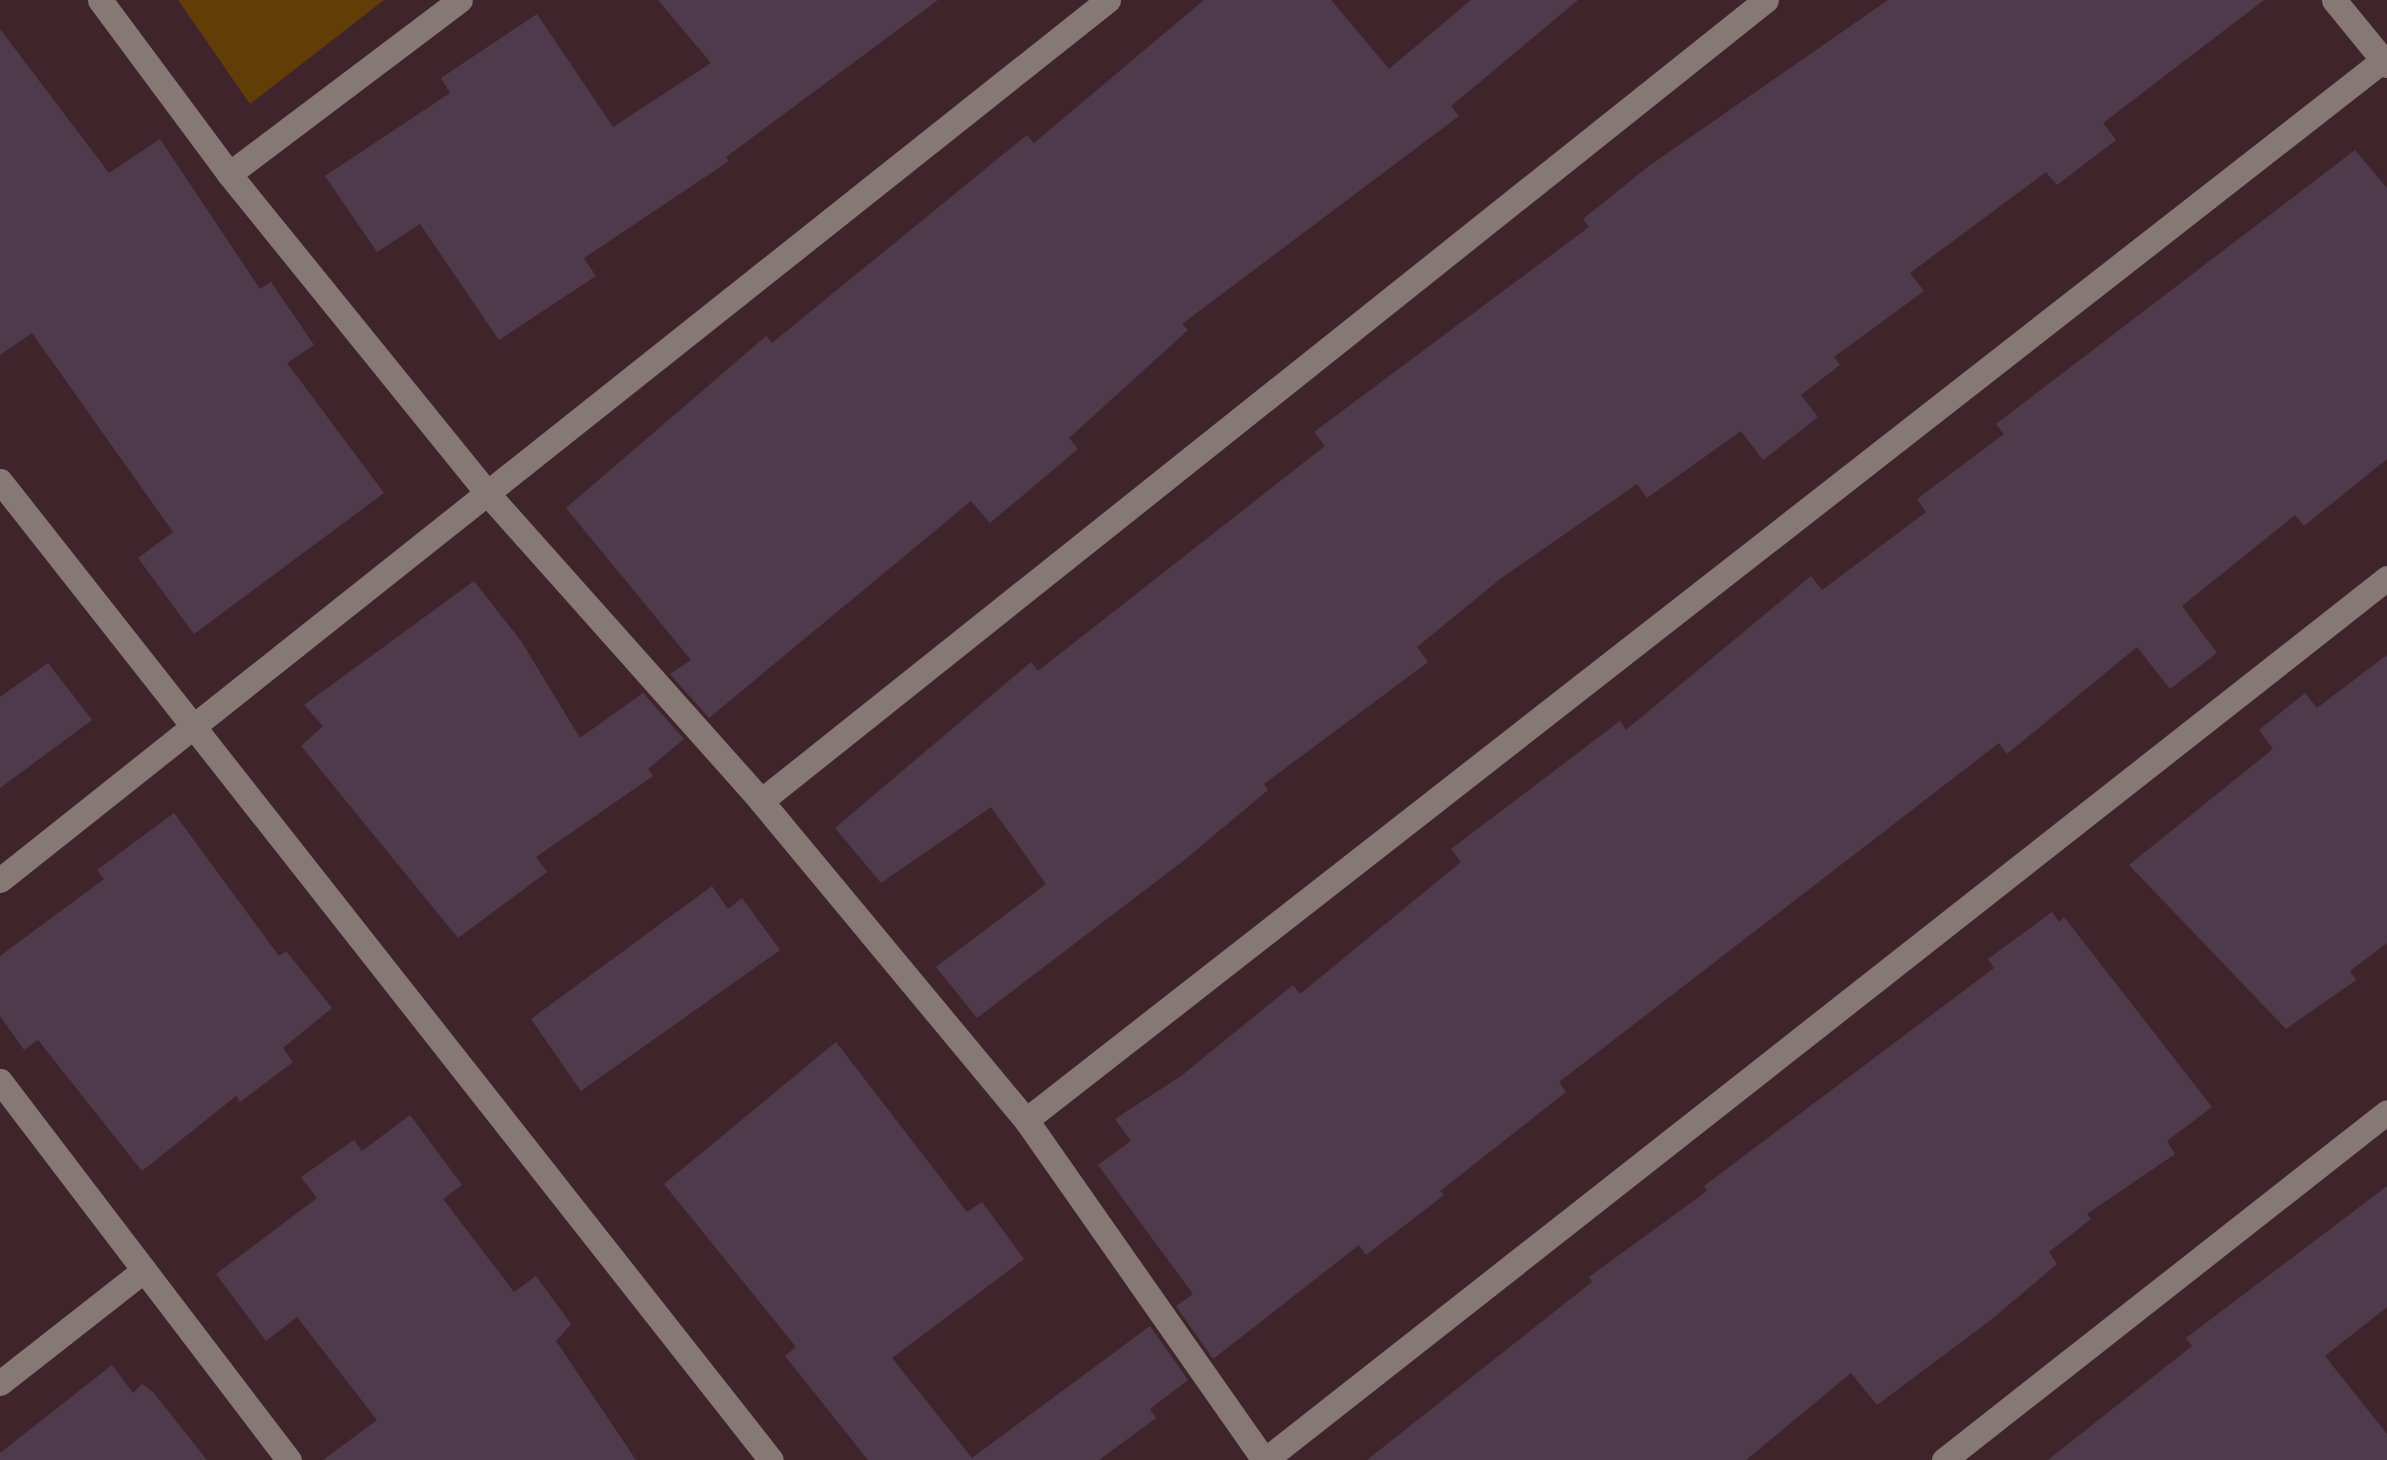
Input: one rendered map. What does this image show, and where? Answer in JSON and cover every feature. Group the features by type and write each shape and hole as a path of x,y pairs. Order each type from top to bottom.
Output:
{"street":[{"path":"100,0 230,174 487,493 761,801 1026,1120 1265,1460 2387,578"},
{"path":"230,174 460,0"},
{"path":"0,880 1108,0"},
{"path":"761,801 1766,0"},
{"path":"1026,1120 2385,63 2334,0"},
{"path":"0,480 771,1460"},
{"path":"0,1081 289,1460"},
{"path":"1944,1460 2387,1112"},
{"path":"0,1383 144,1270"}],"shaded area":[{"path":"178,0 384,0 250,104"}],"building":[{"path":"658,0 938,0 726,157 729,161 584,258 596,276 499,340 420,224 377,252 325,176 450,93 441,78 537,14 613,127 711,63"},
{"path":"1204,0 1331,0 1389,69 1471,0 1578,0 1451,106 1459,116 1182,324 1188,330 1069,438 1078,449 990,523 971,501 709,718 670,674 691,660 566,508 766,336 772,343 1027,135 1034,143"},
{"path":"1888,0 2264,0 2103,123 2116,140 2057,185 2046,172 1910,273 1924,291 1834,357 1840,365 1801,395 1818,417 1763,460 1741,431 1647,498 1637,484 1500,579 1417,647 1428,662 1264,784 1268,790 1183,861 977,1018 936,967 1046,884 991,807 881,883 835,828 1031,662 1038,671 1325,446 1314,432 1589,227 1583,219 1649,166"},
{"path":"0,29 109,173 160,139 260,289 271,282 314,345 287,363 384,493 194,634 138,558 173,532 32,333 0,355"},
{"path":"2355,150 2387,188 2387,459 2304,526 2295,515 2182,606 2217,653 2170,689 2137,647 2007,754 1999,743 1559,1082 1566,1092 1440,1191 1444,1195 1366,1255 1359,1245 1213,1359 1176,1306 1193,1294 1098,1165 1131,1141 1115,1119 1181,1076 1293,985 1300,994 1461,862 1451,849 1620,721 1626,730 1811,576 1822,590 1926,512 1917,499 2004,434 1996,424"},
{"path":"474,581 521,641 580,738 643,693 684,739 648,769 653,776 536,857 547,872 458,938 301,746 323,726 304,705"},
{"path":"2387,655 2387,943 2350,971 2356,980 2286,1029 2129,865 2273,749 2259,730 2305,693 2317,708"},
{"path":"48,663 92,720 0,788 0,697"},
{"path":"174,813 279,956 286,951 332,1008 283,1048 293,1062 240,1102 236,1096 142,1171 38,1040 24,1050 0,1016 0,956 104,879 97,870"},
{"path":"712,886 728,909 742,898 780,950 581,1091 531,1019"},
{"path":"2052,912 2059,922 2064,917 2212,1107 2167,1141 2175,1154 2087,1214 2091,1219 2049,1252 2057,1264 1992,1319 1877,1405 1851,1373 1746,1460 1367,1460 1592,1282 1589,1277 1707,1191 1704,1186 1994,968 1988,959"},
{"path":"836,1042 967,1212 982,1202 1024,1259 892,1358 972,1458 1150,1326 1188,1380 1150,1409 1156,1418 1099,1460 868,1460 785,1356 796,1347 664,1184"},
{"path":"410,1115 462,1185 443,1199 514,1292 536,1276 571,1324 556,1341 636,1460 323,1460 377,1420 297,1317 266,1341 216,1274 317,1198 301,1177 354,1140 362,1151"},
{"path":"2387,1186 2387,1307 2325,1356 2387,1434 2387,1460 2048,1460 2192,1346 2186,1338"},
{"path":"112,1365 133,1393 142,1384 153,1392 207,1460 0,1460 0,1453"}]}
